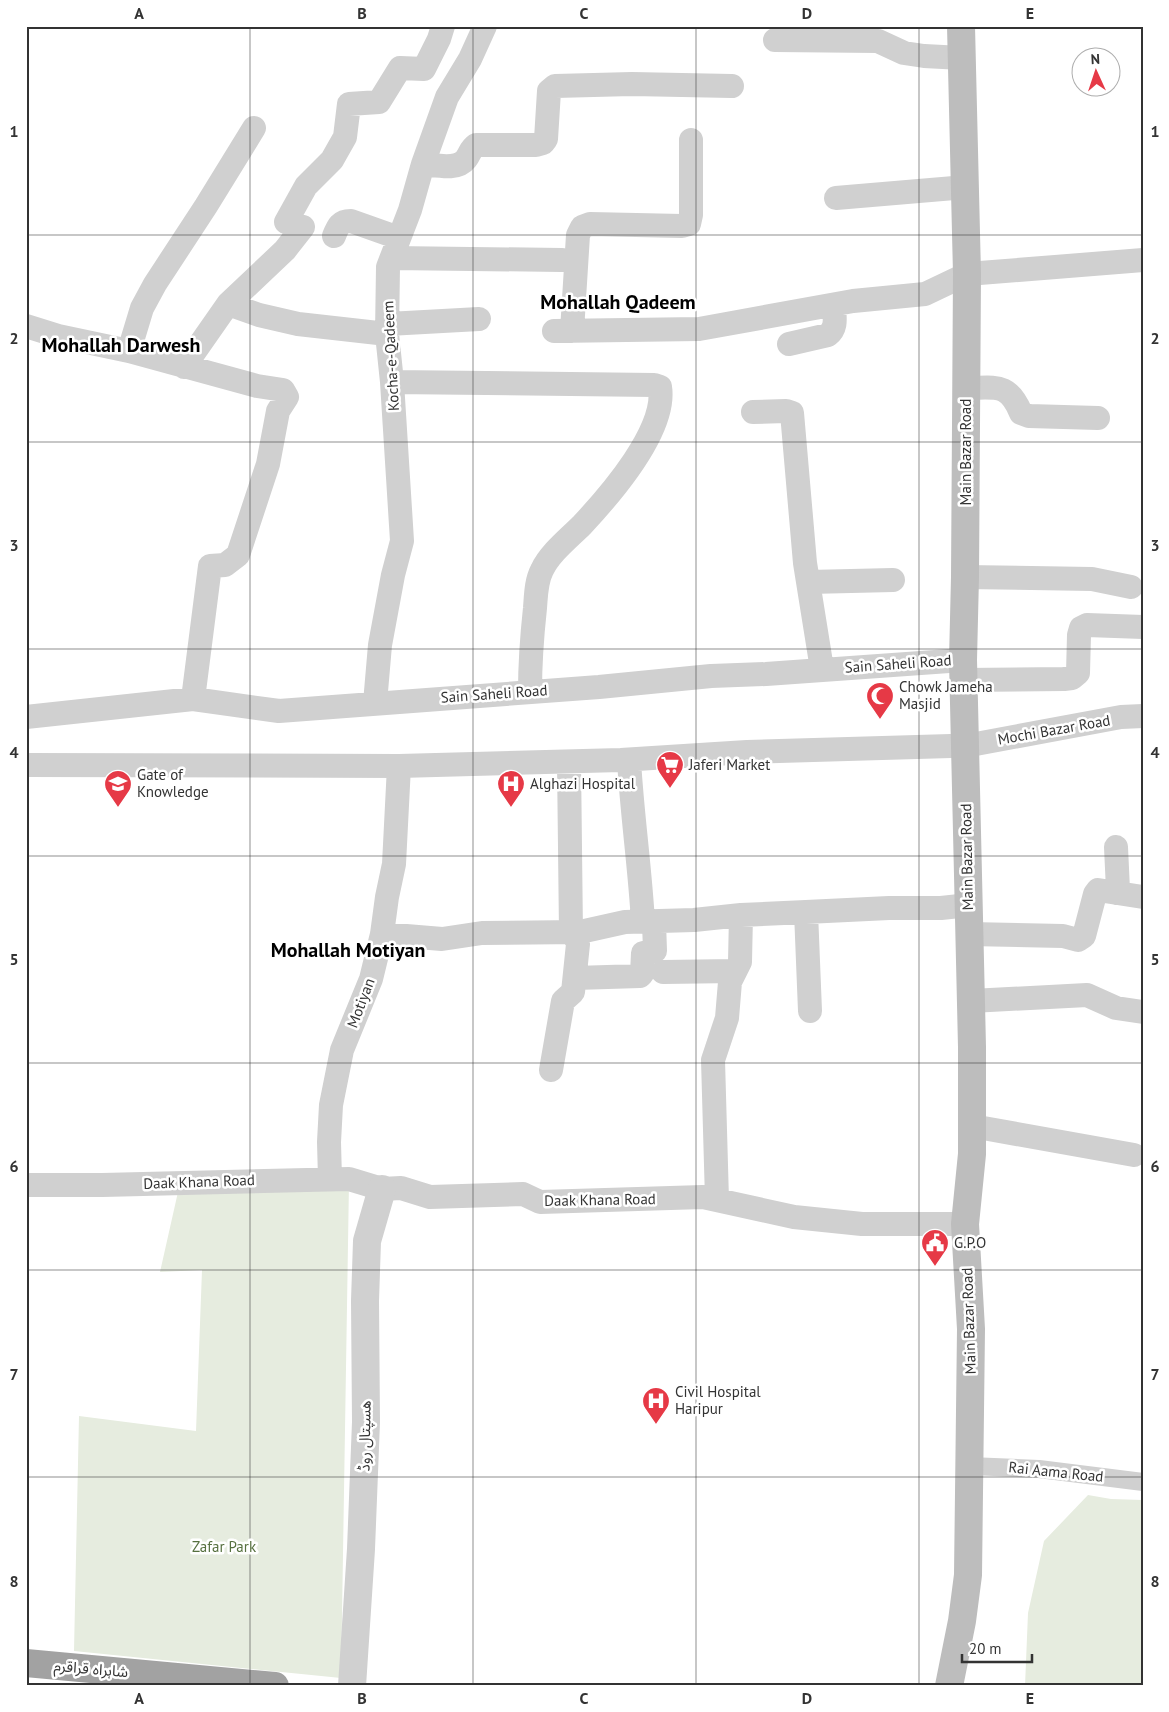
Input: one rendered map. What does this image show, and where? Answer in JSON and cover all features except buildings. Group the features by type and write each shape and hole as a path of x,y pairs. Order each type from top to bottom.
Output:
{"highway":[{"name":"شاہراہ قراقرم","path":"26,1663 275,1686"}],"main road":[{"name":"Main Bazar Road","path":"949,1686 962,1621 968,1575 971,1330 965,1224 972,1154 972,1126 963,670 966,577 967,274 961,26"}],"street":[{"path":"184,367 228,304 285,250 303,227 286,222 306,186 332,160 345,137 349,104 379,102 400,68 424,70 443,26"},
{"name":"Kocha-e-Qadeem","path":"375,703 380,645 393,575 402,541 388,329 388,267 410,210 423,164 447,97 470,59 485,26"},
{"path":"775,40 878,41 904,53 962,58"},
{"path":"423,164 454,166 460,164 466,160 472,148 476,146 536,145 543,143 546,139 549,91 555,86 632,84 732,86"},
{"path":"129,351 142,308 155,284 254,128"},
{"path":"691,140 691,215 689,224 682,226 590,224 582,227 578,235 563,331 699,329 853,301 925,294 967,274 1143,260"},
{"path":"836,198 966,187"},
{"path":"334,236 339,225 344,221 351,221 395,248 562,260"},
{"path":"228,304 259,315 298,324 388,329 479,319"},
{"path":"789,344 828,335 833,331 835,323 834,305"},
{"path":"26,326 58,336 129,351 256,386 283,390 287,397 278,411 268,464 238,555 225,565 210,566 193,699"},
{"path":"392,382 579,383 654,385 660,387 661,392 656,423 632,463 610,494 552,555 541,571 536,591 530,650 530,691"},
{"path":"966,388 998,388 1008,391 1016,401 1021,413 1029,416 1098,418"},
{"path":"753,412 786,411 792,413 805,563 822,669"},
{"path":"966,577 1092,579 1130,587"},
{"path":"809,582 893,580"},
{"name":"Sain Saheli Road","path":"26,717 193,699 279,711 662,682 711,676 822,669 963,670 1064,680 1072,678 1078,673 1081,628 1087,625 1143,627"},
{"name":"Mochi Bazar Road","path":"965,746 1121,717 1143,716"},
{"path":"26,765 399,766 629,760 747,752 965,746"},
{"path":"574,978 640,976 642,974 643,953 655,950 640,875 633,818 629,760"},
{"path":"551,1070 562,1000 573,992 578,944 571,933 569,762"},
{"name":"Motiyan","path":"330,1179 331,1105 342,1050 371,979 382,934 394,864 399,766"},
{"path":"1116,847 1117,893"},
{"path":"969,934 1063,936 1078,940 1084,936 1095,894 1098,890 1102,889 1143,897"},
{"path":"382,934 442,939 482,933 571,933 625,922 889,908 941,908 968,905"},
{"path":"806,912 810,1011"},
{"path":"717,1200 714,1060 727,1018 730,982 740,962 741,915"},
{"path":"663,972 736,971"},
{"path":"971,1001 1087,995 1116,1008 1142,1007"},
{"path":"972,1126 1134,1155"},
{"name":"Daak Khana Road","path":"26,1185 122,1185 349,1179 382,1189 401,1188 430,1197 523,1194 540,1202 703,1197 794,1217 862,1224 965,1224"},
{"name":"ھسپتال روڈ","path":"352,1686 361,1558 366,1431 365,1301 367,1241 382,1189"},
{"name":"Rai Aama Road","path":"970,1466 1039,1469 1143,1482"}],"green space":[{"name":"Zafar Park","path":"349,1182 341,1678 74,1651 79,1416 196,1431 202,1270 160,1272 180,1183"},
{"path":"1088,1495 1111,1499 1143,1500 1143,1686 1025,1686 1028,1613 1044,1541"}],"place":[{"name":"Chowk Jameha Masjid","path":"880,720"},
{"name":"Jaferi Market","path":"670,789"},
{"name":"Gate of Knowledge","path":"118,808"},
{"name":"Alghazi Hospital","path":"511,808"},
{"name":"G.P.O","path":"935,1267"},
{"name":"Civil Hospital Haripur","path":"656,1425"}],"district":[{"name":"Mohallah Qadeem","path":"618,302"},
{"name":"Mohallah Darwesh","path":"121,345"},
{"name":"Mohallah Motiyan","path":"348,950"}]}
